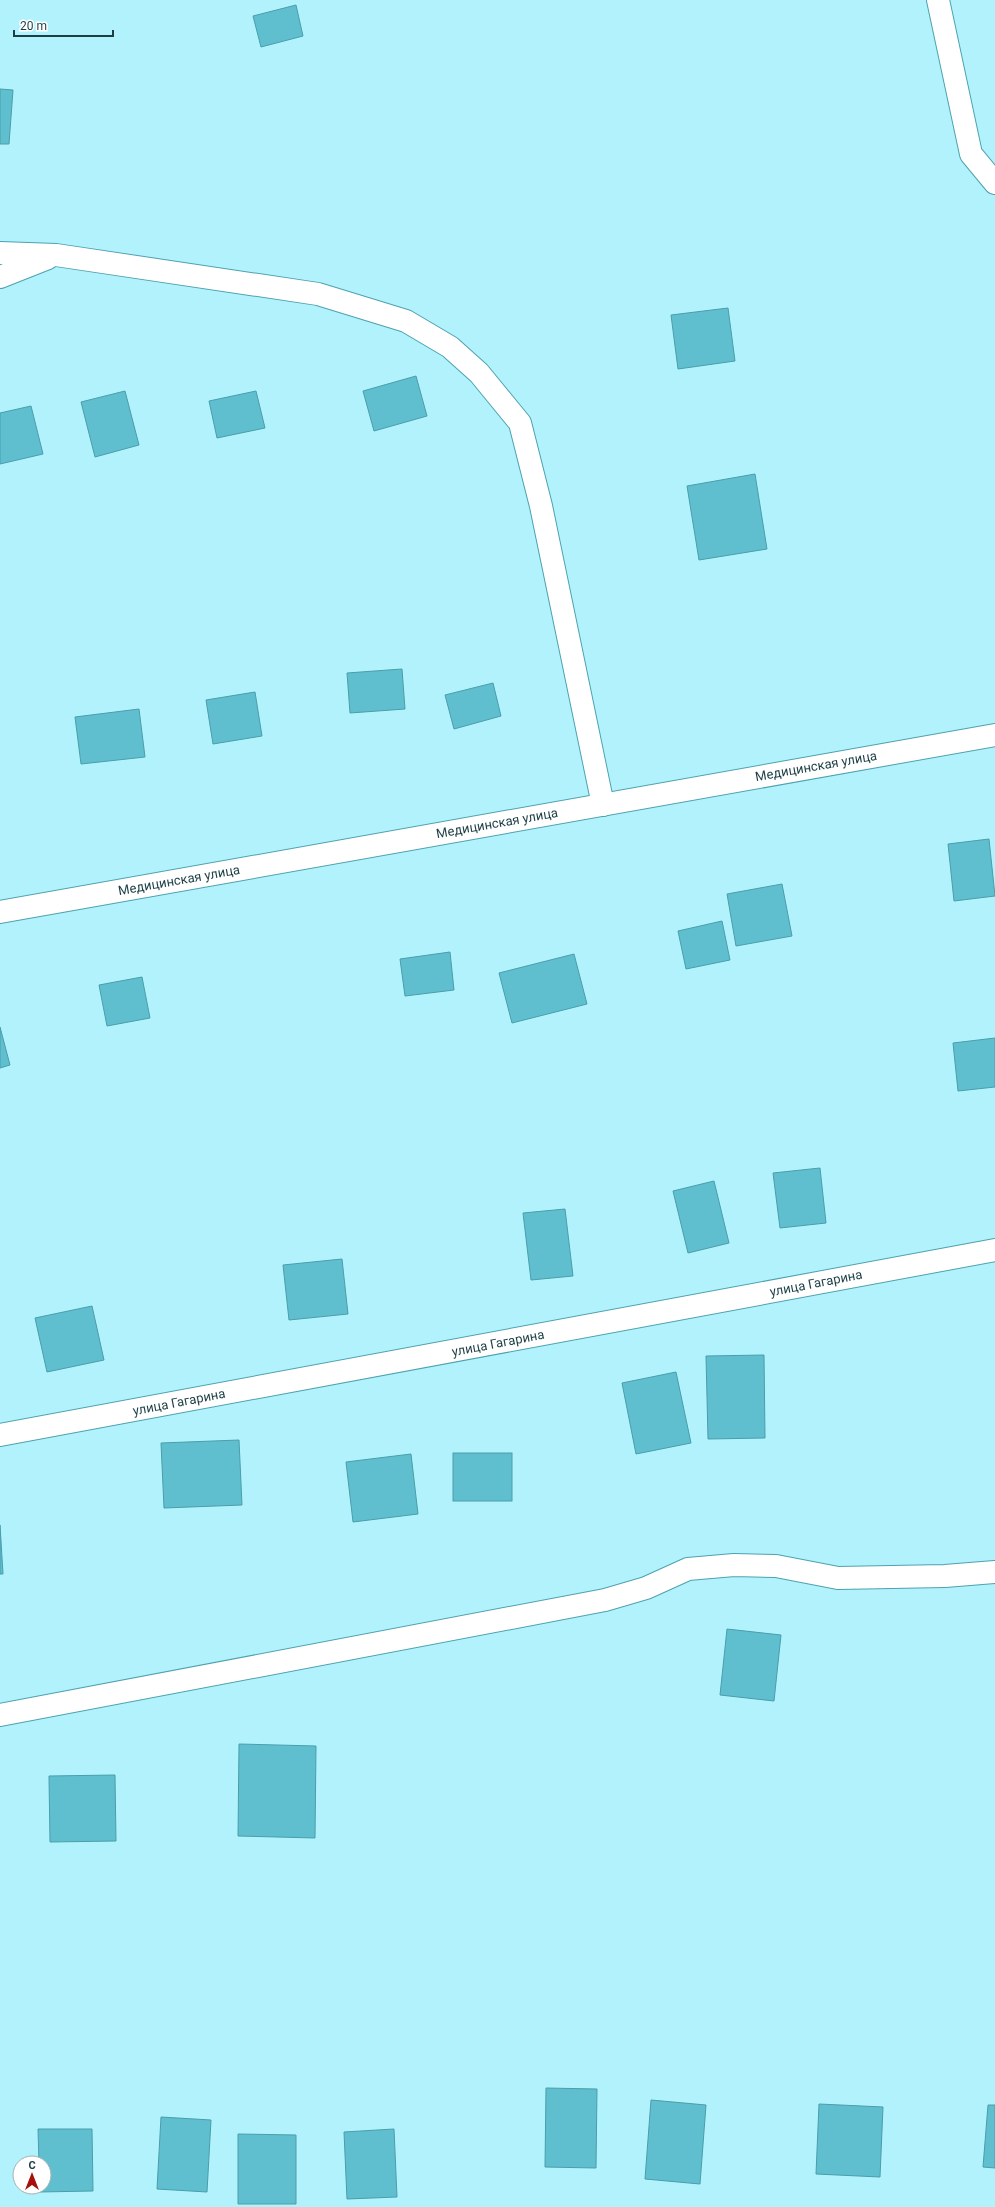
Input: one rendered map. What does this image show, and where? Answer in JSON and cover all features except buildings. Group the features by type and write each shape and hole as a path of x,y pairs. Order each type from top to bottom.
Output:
{"street":[{"path":"938,0 972,154 995,183"},
{"path":"0,253 56,255 318,294 406,321 450,347 479,372 520,422 541,506 603,805"},
{"path":"0,277 56,255"},
{"name":"Медицинская улица","path":"0,912 995,735"},
{"name":"улица Гагарина","path":"0,1435 995,1250"},
{"path":"0,1715 605,1600 646,1588 688,1569 734,1565 776,1566 838,1578 945,1576 995,1572"}]}
